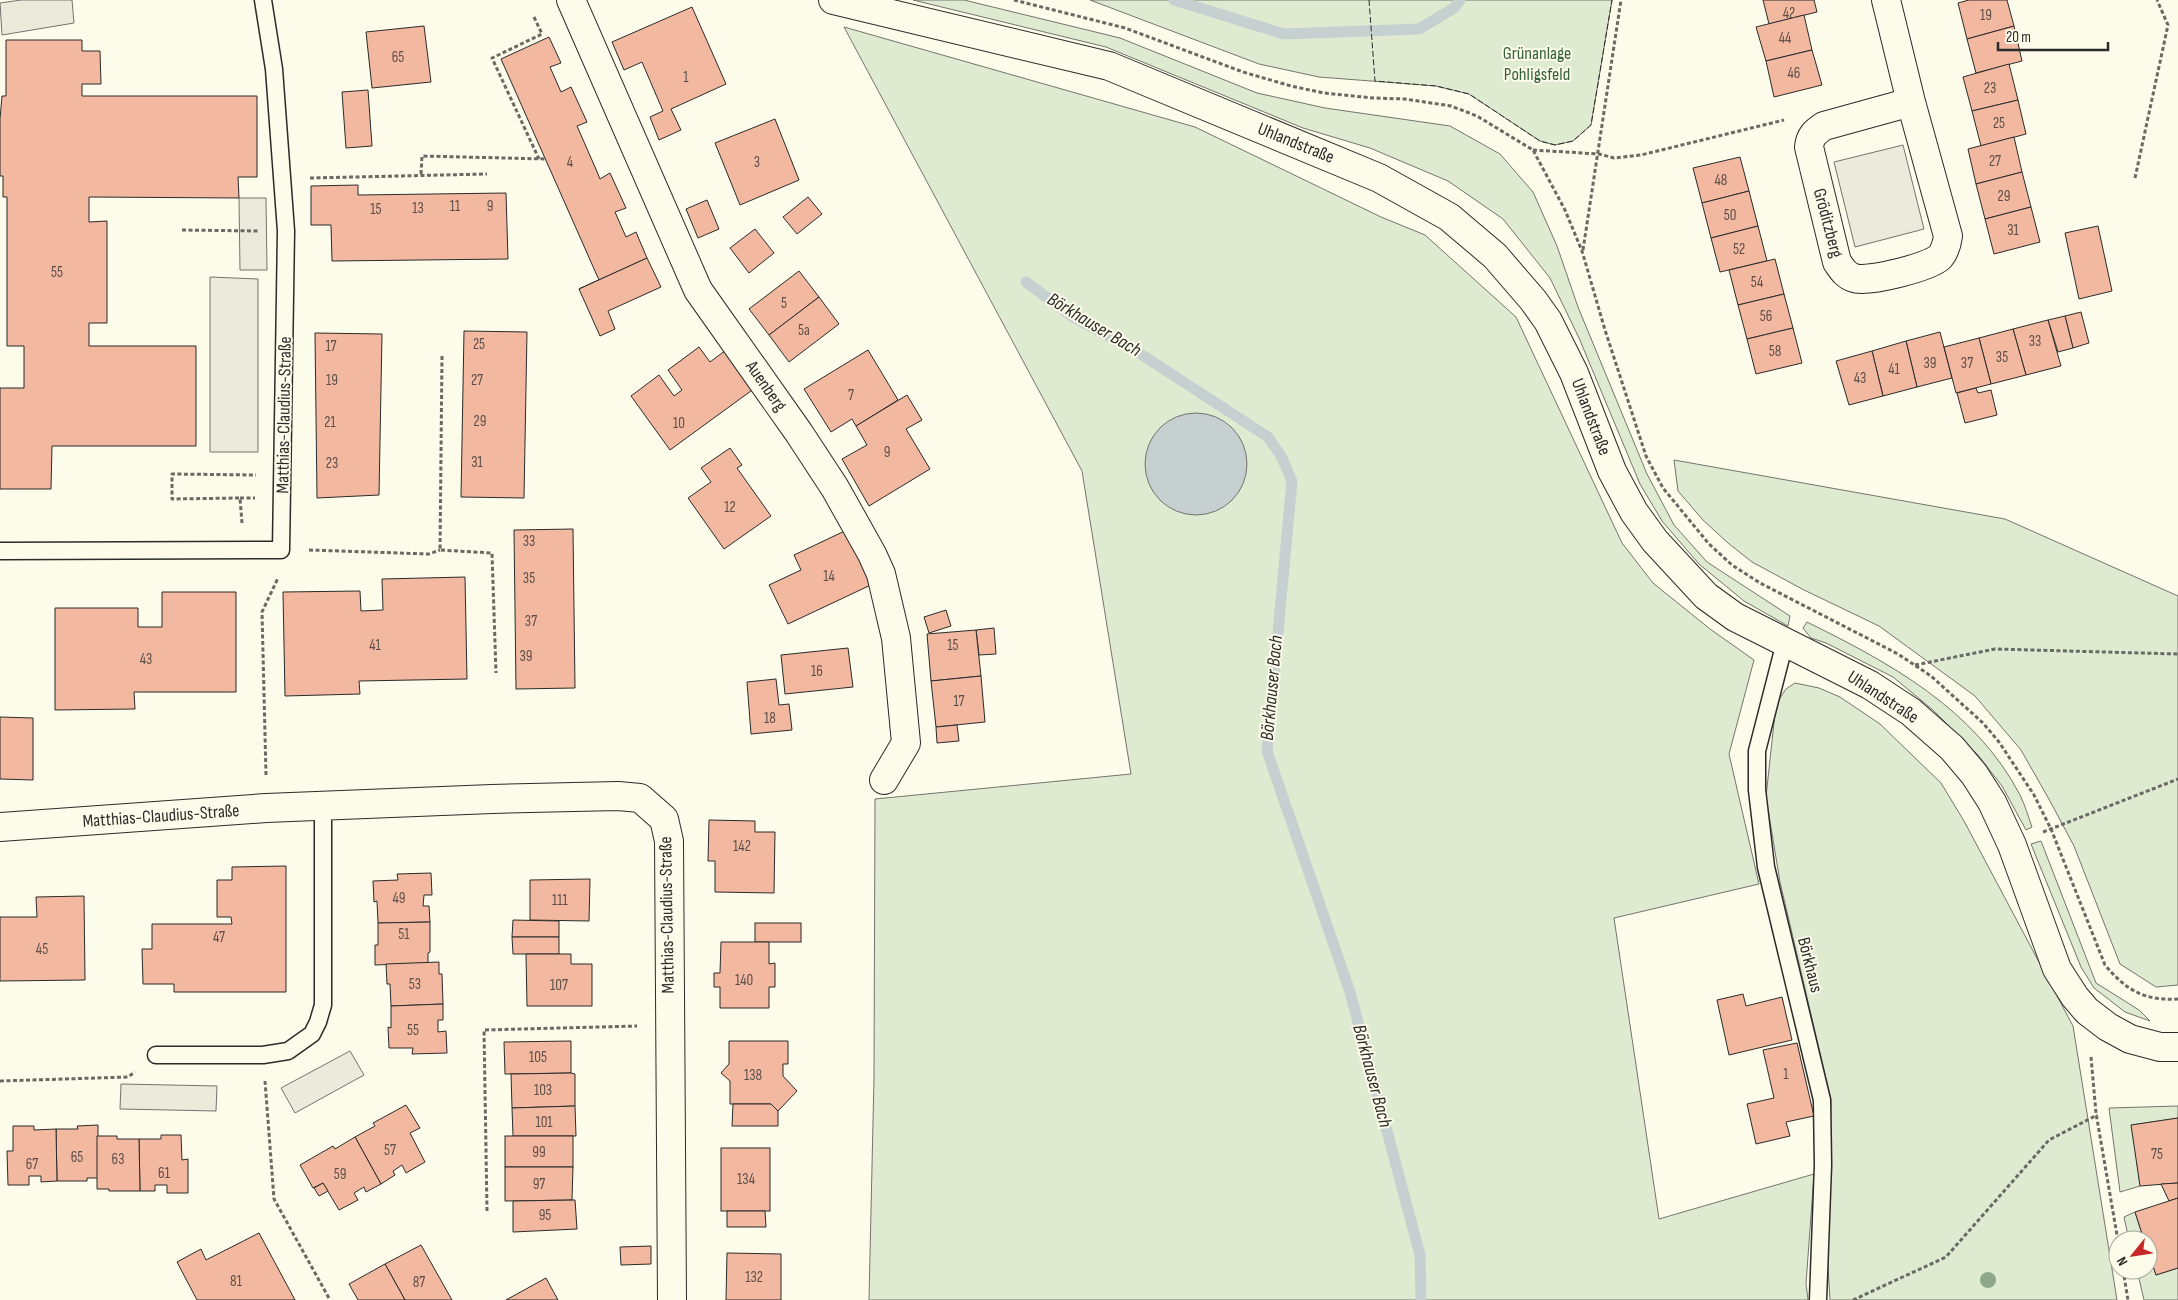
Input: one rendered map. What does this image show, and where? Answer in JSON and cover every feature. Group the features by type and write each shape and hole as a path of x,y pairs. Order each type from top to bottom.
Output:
{"street":[{"name":"Auenberg","path":"571,0 698,290 799,433 835,488 881,574 896,638 906,743 884,780"},
{"name":"Uhlandstraße","path":"833,0 1109,66 1379,178 1449,217 1495,256 1533,300 1548,321 1574,373 1612,470 1634,512 1655,541 1706,596 1735,617 1870,685 1911,712 1952,748 1974,774 1992,802 2012,845 2057,970 2075,997 2087,1011 2108,1027 2130,1040 2160,1047 2178,1047"},
{"name":"Gröditzberg","path":"1810,138 1809,147 1837,262 1844,272 1854,278 1867,279 1929,264 1941,256 1948,236 1911,102 1886,0"},
{"path":"1810,138 1824,126 1911,102"},
{"name":"Matthias-Claudius-Straße","path":"0,827 266,808 492,798 618,796 640,798 664,819 669,841 672,1300"}],"lane":[{"name":"Matthias-Claudius-Straße","path":"263,0 274,69 286,231 281,550"},
{"path":"0,551 281,550"},
{"name":"Börkhaus","path":"1785,642 1757,751 1757,790 1766,867 1822,1100 1824,1166 1818,1300"},
{"path":"156,1055 263,1055 288,1051 312,1034 323,1005 322,807"}],"path":[{"path":"1014,0 1125,28 1243,72 1291,86 1324,93 1405,99 1452,106 1477,116 1533,150 1598,154 1614,158 1641,155 1786,119 1810,138"},
{"path":"1582,251 1622,0"},
{"path":"2135,178 2168,25 2157,0"},
{"path":"534,17 542,34 492,58 539,159"},
{"path":"1533,150 1552,184 1582,251 1605,330 1646,456 1663,488 1682,514 1709,544 1732,565 1760,583 1804,606"},
{"path":"421,174 422,156 546,159"},
{"path":"283,179 421,174 487,174"},
{"path":"182,230 286,231"},
{"path":"440,550 442,356"},
{"path":"256,482 256,474 172,474 172,499 256,498 256,490"},
{"path":"240,498 247,550"},
{"path":"266,808 262,612 280,574 281,550 429,554 440,550 492,553 496,673"},
{"path":"1914,665 1994,649 2178,654"},
{"path":"2012,845 2178,779"},
{"path":"2087,1011 2097,1115 2116,1230"},
{"path":"487,1211 484,1030 670,1025"},
{"path":"0,1081 128,1077 156,1055"},
{"path":"263,1055 274,1199 330,1300"},
{"path":"1853,1300 1946,1256 2049,1140 2097,1115"},
{"path":"2125,1280 2128,1300"}],"green space":[{"path":"913,0 964,0 1120,38 1257,93 1325,108 1450,126 1500,154 1533,192 1557,246 1578,307 1647,474 1674,525 1707,562 1790,616 1788,626 1744,601 1699,564 1662,521 1640,484 1579,338 1550,278 1503,219 1448,181 1370,148 1303,128 1106,47"},
{"name":"Grünanlage Pohligsfeld","path":"1090,0 1612,0 1591,125 1573,141 1555,145 1540,141 1469,94 1436,86 1319,77 1259,64"},
{"path":"844,27 1195,127 1381,217 1425,235 1516,317 1622,543 1653,583 1710,629 1754,660 1729,754 1759,884 1614,918 1659,1219 1814,1174 1806,1284 1808,1300 869,1300 874,1078 875,799 1131,774 1082,471"},
{"path":"1674,460 2005,519 2178,596 2178,985 2156,987 2120,964 2074,846 2050,801 2021,750 1975,696 1879,626 1804,590 1752,562 1703,520 1678,491"},
{"path":"1807,622 1899,672 1955,713 1979,737 2001,765 2020,795 2032,827 2026,830 2002,786 1978,755 1933,710 1893,677 1826,643 1811,638 1803,628"},
{"path":"1795,683 1819,688 1840,697 1880,724 1941,783 1964,821 2073,1026 2108,1244 2108,1280 2114,1280 2117,1300 1830,1300 1828,1267 1831,1100 1780,882 1766,797 1776,704 1786,689"},
{"path":"2041,841 2096,983 2139,1010 2150,1021 2125,1012 2094,988 2081,967 2031,844"},
{"path":"2178,1106 2178,1118 2132,1125 2140,1186 2120,1192 2109,1108"},
{"path":"2135,1212 2141,1230 2127,1230 2124,1217"},
{"path":"2178,1268 2178,1300 2144,1300 2139,1280 2158,1280 2158,1274"}],"shaded area":[{"path":"21,0 72,0 74,23 2,35 0,3"},
{"path":"1903,145 1924,229 1855,247 1834,162"},
{"path":"239,198 266,198 267,270 240,270"},
{"path":"210,277 258,279 258,452 210,452"},
{"path":"1196,413 1215,417 1232,428 1243,445 1247,464 1243,483 1232,500 1215,511 1196,515 1177,511 1160,500 1149,483 1145,464 1149,445 1160,428 1177,417"},
{"path":"350,1051 364,1075 295,1113 281,1088"},
{"path":"121,1084 217,1086 216,1111 120,1109"}],"building":[{"path":"1763,0 1814,0 1817,12 1769,24"},
{"path":"1969,0 2007,0 2014,26 1967,39 1958,3"},
{"path":"692,7 726,84 671,109 681,130 659,140 650,117 663,111 642,62 624,70 612,42"},
{"path":"1804,15 1812,50 1766,61 1756,27"},
{"path":"424,26 431,82 372,88 366,32"},
{"path":"2014,26 2022,61 1976,73 1967,39"},
{"path":"549,37 561,63 550,67 561,92 571,87 587,122 577,126 600,179 610,173 626,208 615,212 626,237 636,232 647,258 599,280 501,59"},
{"path":"6,40 82,40 82,51 100,51 101,84 82,84 82,96 257,96 257,177 238,177 239,198 89,197 89,222 107,221 107,323 89,323 89,346 196,346 196,446 52,446 51,489 0,489 0,388 24,388 24,346 7,346 7,197 3,197 3,176 0,176 0,119 2,96 6,96"},
{"path":"1812,50 1822,85 1774,97 1766,61"},
{"path":"2009,64 2018,100 1972,111 1963,77"},
{"path":"368,90 372,146 346,148 342,92"},
{"path":"2018,100 2026,134 1981,146 1972,111"},
{"path":"775,119 799,180 740,205 715,143"},
{"path":"2014,137 2022,172 1976,184 1968,149"},
{"path":"1740,157 1749,191 1702,203 1693,168"},
{"path":"2022,172 2031,207 1985,219 1976,184"},
{"path":"358,185 358,195 506,193 508,259 332,261 331,225 311,225 311,186"},
{"path":"1749,191 1758,226 1711,238 1702,203"},
{"path":"808,197 822,214 797,234 783,217"},
{"path":"707,200 719,229 698,238 686,209"},
{"path":"2031,207 2040,242 1994,254 1985,219"},
{"path":"1758,226 1767,261 1720,272 1711,238"},
{"path":"2098,226 2112,291 2079,299 2065,233"},
{"path":"755,229 774,253 749,273 730,248"},
{"path":"647,258 661,287 608,311 615,329 600,336 579,289"},
{"path":"1775,259 1784,294 1738,305 1729,270"},
{"path":"799,271 819,297 769,335 749,309"},
{"path":"1784,294 1793,328 1747,339 1738,305"},
{"path":"819,297 839,324 789,362 769,335"},
{"path":"2081,312 2089,343 2073,348 2065,316"},
{"path":"2065,316 2073,348 2058,352 2048,320"},
{"path":"2048,320 2061,366 2026,375 2013,329"},
{"path":"1793,328 1802,363 1756,374 1747,339"},
{"path":"2013,329 2026,375 1991,384 1979,338"},
{"path":"464,331 527,332 524,498 461,497"},
{"path":"1940,332 1952,378 1917,387 1906,341"},
{"path":"315,333 382,334 379,495 317,498"},
{"path":"1979,338 1991,384 1956,393 1944,347"},
{"path":"1906,341 1917,387 1883,396 1872,351"},
{"path":"699,347 710,362 726,350 755,388 670,450 631,396 659,375 674,396 682,390 668,370"},
{"path":"868,350 898,400 856,426 852,419 831,432 804,389"},
{"path":"1872,351 1883,396 1849,405 1836,361"},
{"path":"1976,388 1978,393 1991,390 1997,415 1965,423 1957,393"},
{"path":"907,395 922,420 906,429 930,469 869,506 842,459 867,445 856,426"},
{"path":"730,448 742,465 737,468 771,516 724,549 688,498 711,482 701,468"},
{"path":"573,529 575,688 516,689 514,530"},
{"path":"849,529 875,583 788,624 769,585 801,570 794,555"},
{"path":"465,577 467,679 359,681 360,694 285,696 283,592 360,591 361,611 383,610 382,579"},
{"path":"162,592 236,592 236,692 134,692 135,709 55,710 55,608 138,608 138,627 162,627"},
{"path":"946,610 951,626 929,633 924,617"},
{"path":"994,628 996,654 979,655 976,630"},
{"path":"976,630 981,676 931,681 927,634"},
{"path":"848,648 853,687 785,694 781,655"},
{"path":"981,676 985,722 936,727 931,681"},
{"path":"776,679 779,705 789,704 792,730 751,734 747,682"},
{"path":"0,717 33,718 33,780 0,779"},
{"path":"957,725 959,741 937,743 936,727"},
{"path":"709,820 755,821 755,832 775,832 774,893 715,892 715,861 708,861"},
{"path":"286,866 286,992 174,992 174,984 143,984 142,949 152,949 152,924 232,924 231,917 217,917 217,880 232,880 232,867"},
{"path":"431,873 432,895 424,895 423,906 429,906 430,922 378,923 377,901 374,902 373,881 398,880 397,874"},
{"path":"590,879 589,921 530,920 530,880"},
{"path":"84,896 85,980 0,981 0,917 37,917 36,897"},
{"path":"513,920 559,921 559,937 512,937"},
{"path":"430,922 428,963 375,965 375,945 378,945 378,923"},
{"path":"755,923 801,923 801,942 755,942"},
{"path":"512,937 559,937 559,954 513,954"},
{"path":"721,942 769,942 769,964 775,963 775,987 769,987 769,1008 720,1008 720,987 714,987 714,973 720,973"},
{"path":"526,954 571,954 571,964 592,964 592,1006 527,1006"},
{"path":"439,962 439,974 442,974 443,1004 391,1006 390,984 387,984 386,964"},
{"path":"1743,994 1746,1006 1782,997 1792,1040 1729,1055 1717,1000"},
{"path":"443,1004 443,1020 438,1020 438,1032 446,1031 447,1053 412,1054 413,1048 389,1048 388,1027 391,1028 391,1006"},
{"path":"571,1041 571,1073 505,1074 504,1042"},
{"path":"729,1041 788,1041 788,1064 783,1064 783,1076 797,1091 778,1111 771,1104 730,1104 730,1081 721,1073 729,1064"},
{"path":"1797,1043 1814,1116 1786,1122 1790,1136 1756,1144 1747,1104 1774,1098 1763,1050"},
{"path":"511,1074 575,1074 575,1106 512,1108"},
{"path":"733,1104 771,1104 778,1111 778,1126 732,1126"},
{"path":"406,1105 420,1128 410,1133 425,1162 406,1173 402,1165 393,1171 395,1175 381,1184 355,1137 375,1126 373,1123"},
{"path":"575,1106 576,1136 513,1136 512,1108"},
{"path":"2178,1118 2178,1183 2140,1186 2131,1125"},
{"path":"98,1125 98,1178 87,1178 87,1181 57,1181 56,1129 78,1129 77,1126"},
{"path":"13,1126 34,1126 34,1130 56,1129 57,1181 41,1182 41,1176 29,1176 29,1185 8,1185 7,1151 13,1151"},
{"path":"161,1135 181,1135 182,1160 188,1159 188,1193 167,1193 167,1185 155,1185 155,1191 140,1191 139,1139 161,1139"},
{"path":"97,1136 117,1136 117,1139 139,1139 140,1191 97,1189"},
{"path":"505,1136 573,1136 573,1167 505,1167"},
{"path":"355,1137 381,1184 366,1192 364,1187 354,1193 358,1200 339,1210 323,1183 313,1188 300,1165 333,1146 335,1149"},
{"path":"721,1148 770,1148 770,1211 721,1211"},
{"path":"505,1167 573,1167 572,1200 505,1201"},
{"path":"323,1183 328,1191 319,1196 314,1188"},
{"path":"2178,1183 2178,1198 2169,1201 2161,1184"},
{"path":"2178,1198 2178,1268 2158,1274 2158,1230 2141,1230 2135,1212"},
{"path":"575,1200 577,1229 513,1232 513,1201"},
{"path":"727,1211 765,1211 766,1227 727,1227"},
{"path":"259,1233 295,1300 197,1300 177,1262 201,1249 206,1260"},
{"path":"421,1245 452,1300 405,1300 385,1264"},
{"path":"651,1246 651,1264 621,1265 620,1247"},
{"path":"727,1253 781,1254 781,1300 726,1300"},
{"path":"385,1264 405,1300 358,1300 349,1284"},
{"path":"546,1278 558,1300 506,1300"}],"waterway":[{"path":"1174,0 1284,34 1419,29 1454,8 1460,0"},
{"name":"Börkhauser Bach","path":"1026,282 1073,317 1136,351 1268,437 1281,456 1292,481 1267,751 1350,992 1420,1255 1421,1300"}],"fence":[{"path":"1369,0 1375,81 1436,86 1469,94 1540,141 1555,145 1573,141 1591,125 1612,0"}]}
